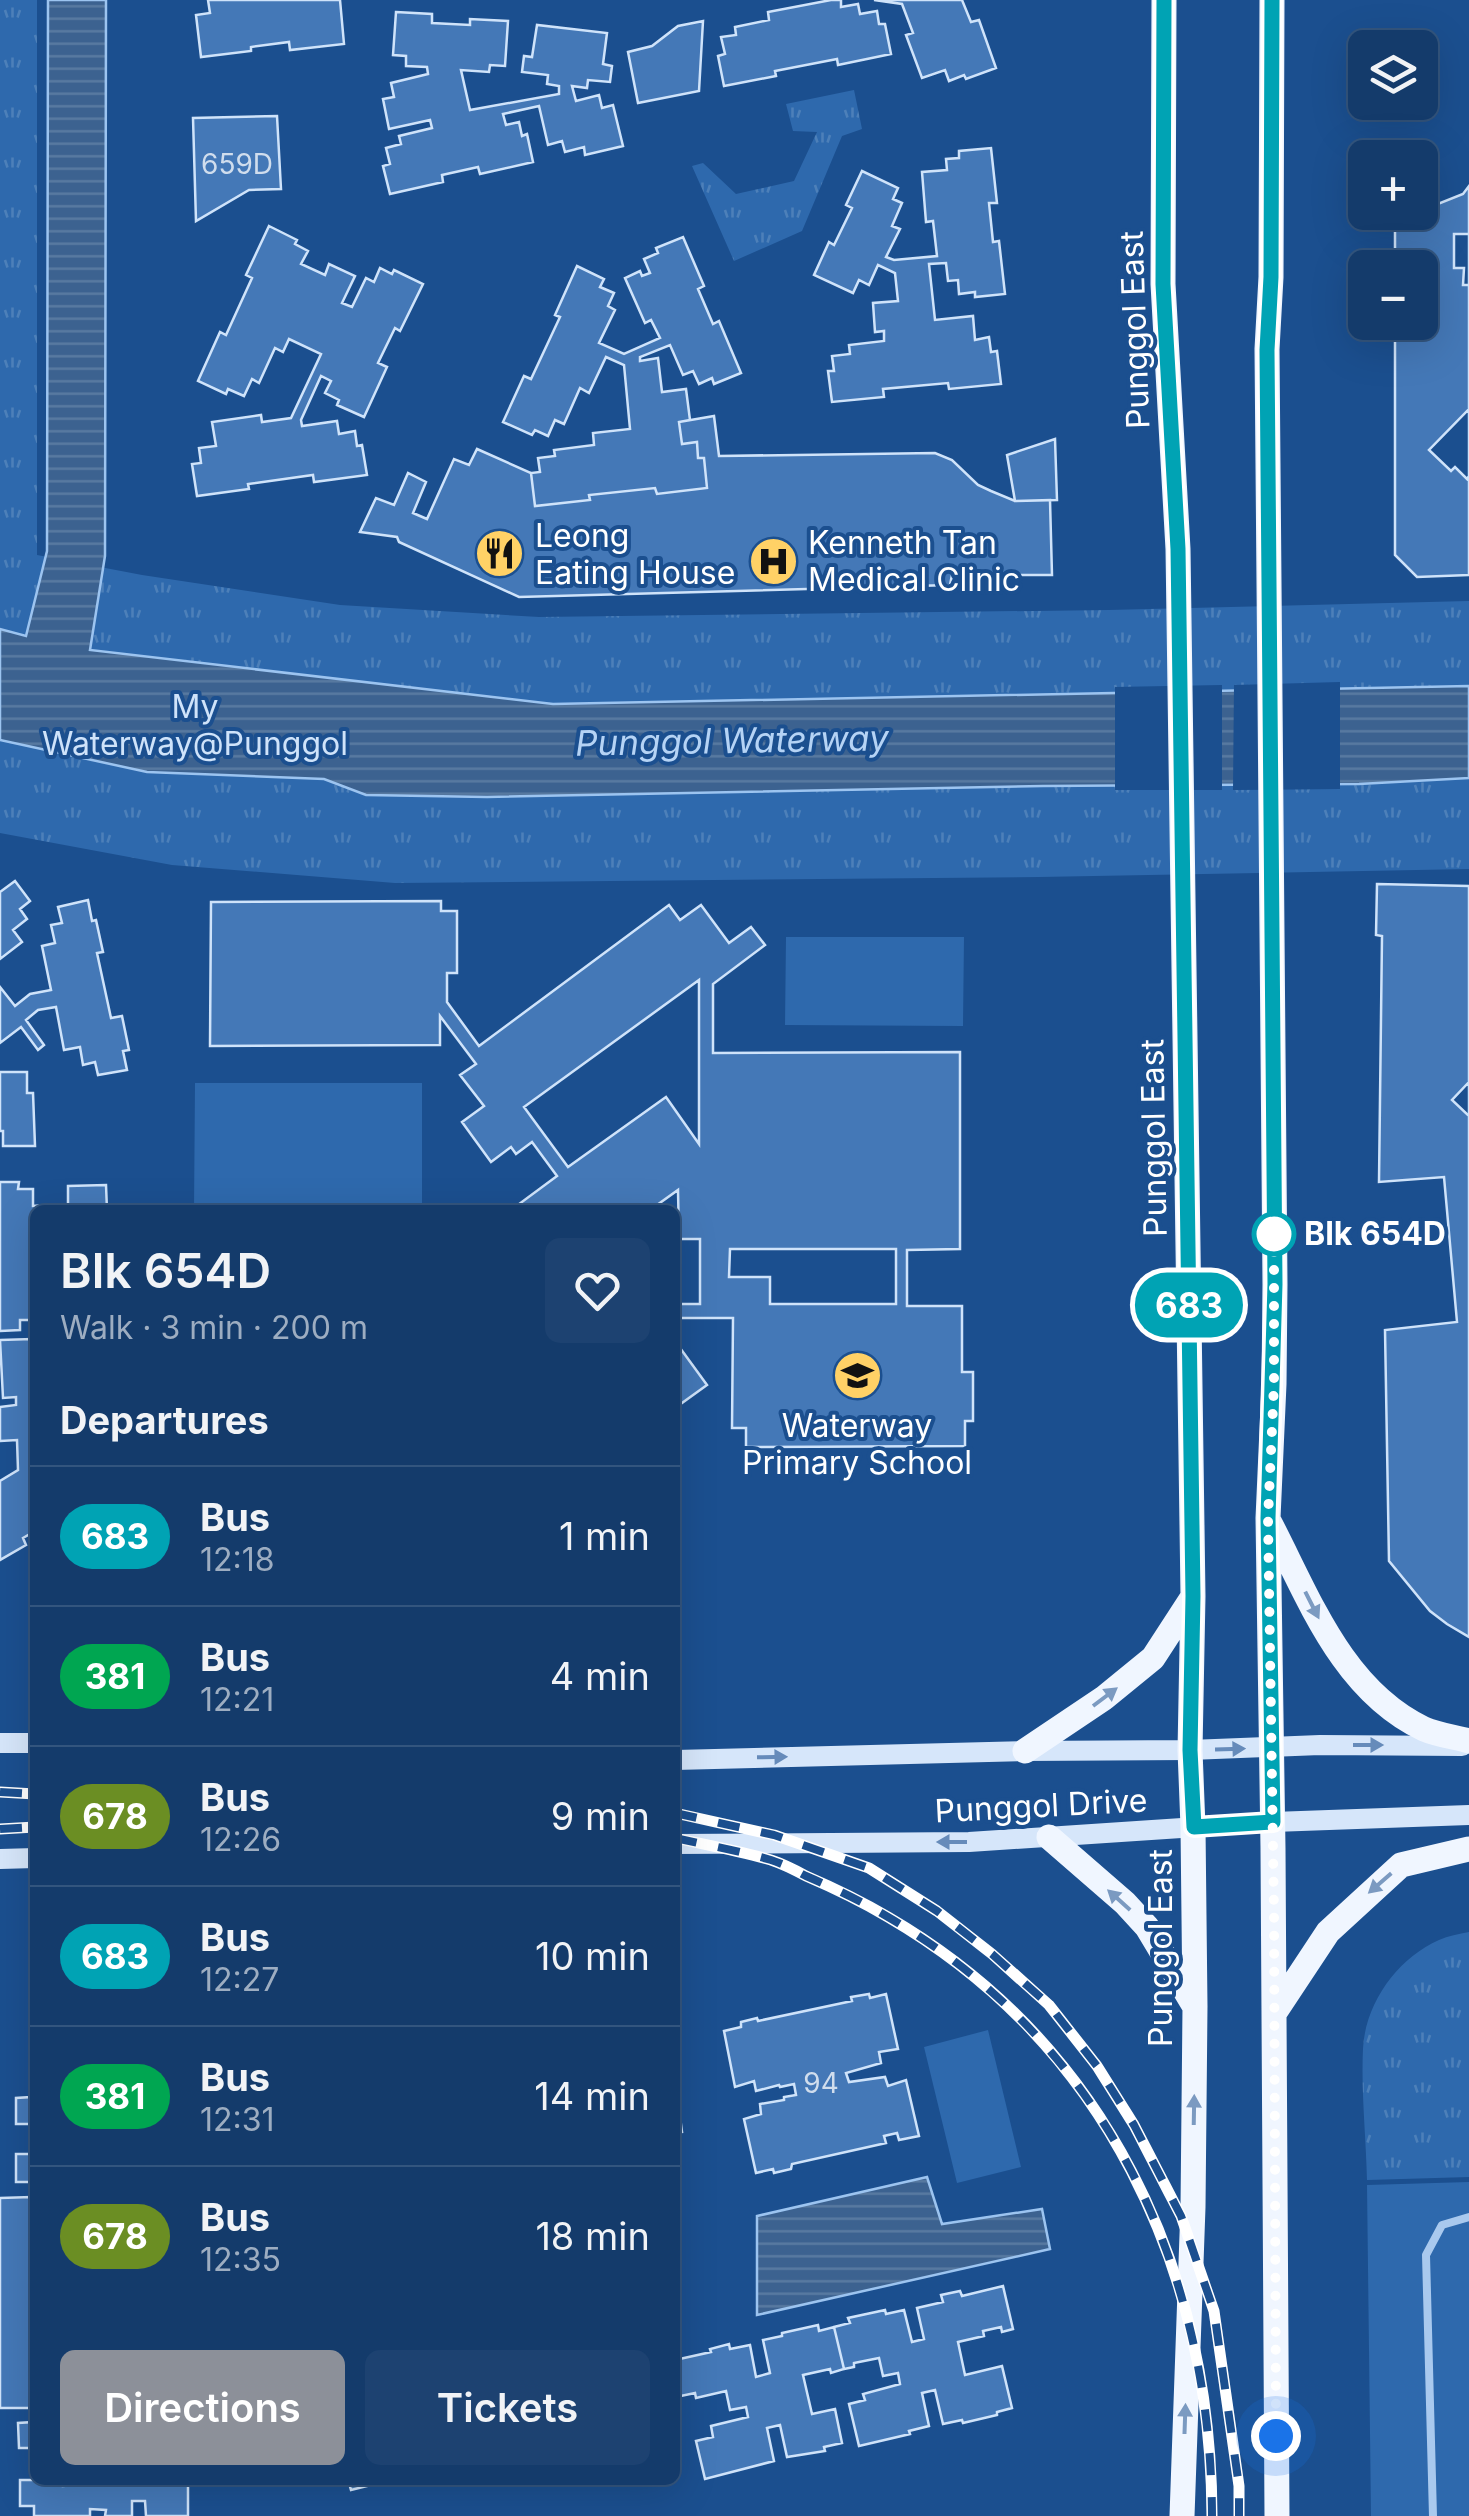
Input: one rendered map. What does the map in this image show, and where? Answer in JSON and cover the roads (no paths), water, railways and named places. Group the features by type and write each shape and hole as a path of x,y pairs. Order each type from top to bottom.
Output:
{"main road":[{"name":"Punggol East","path":"1164,0 1163,284 1178,549 1193,1596 1190,1750 1195,2008 1182,2516"},
{"path":"1272,0 1267,350 1274,1334 1268,1518 1277,2516"},
{"path":"1268,1518 1322,1626 1357,1678 1426,1730 1469,1744"},
{"path":"1024,1751 1104,1698 1153,1658 1193,1596"},
{"path":"1050,1838 1125,1903 1146,1927 1195,2008"},
{"path":"1275,2012 1328,1932 1400,1866 1469,1849"}],"street":[{"path":"0,1743 30,1743"},
{"name":"Punggol Drive","path":"680,1760 1469,1744"},
{"name":"Punggol Drive","path":"680,1844 969,1842 1469,1814"},
{"path":"0,1859 30,1858"}],"lane":[{"path":"1433,2516 1426,2254 1442,2225 1469,2217"}],"water":[{"name":"Punggol Waterway","path":"48,0 106,0 105,556 90,650 553,704 1469,686 1469,778 1359,784 487,797 366,795 324,779 147,772 0,740 0,629 26,636 47,551"},
{"path":"927,2177 942,2224 1042,2209 1050,2249 757,2315 757,2216"}],"railway":[{"path":"0,1792 30,1794"},
{"path":"680,1814 774,1835 869,1868 937,1911 1049,2005 1097,2066 1134,2125 1181,2216 1214,2311 1239,2486 1239,2516"},
{"path":"0,1829 30,1827"},
{"path":"680,1839 775,1862 888,1917 964,1969 1030,2029 1086,2097 1131,2171 1167,2251 1192,2336 1207,2424 1212,2516"}],"place":[{"name":"Leong Eating House","path":"500,554"},
{"name":"Kenneth Tan Medical Clinic","path":"773,561"},
{"name":"Blk 654D","path":"1274,1234"},
{"name":"Waterway Primary School","path":"857,1376"}],"park label":[{"name":"My Waterway@Punggol","path":"195,726"}]}
